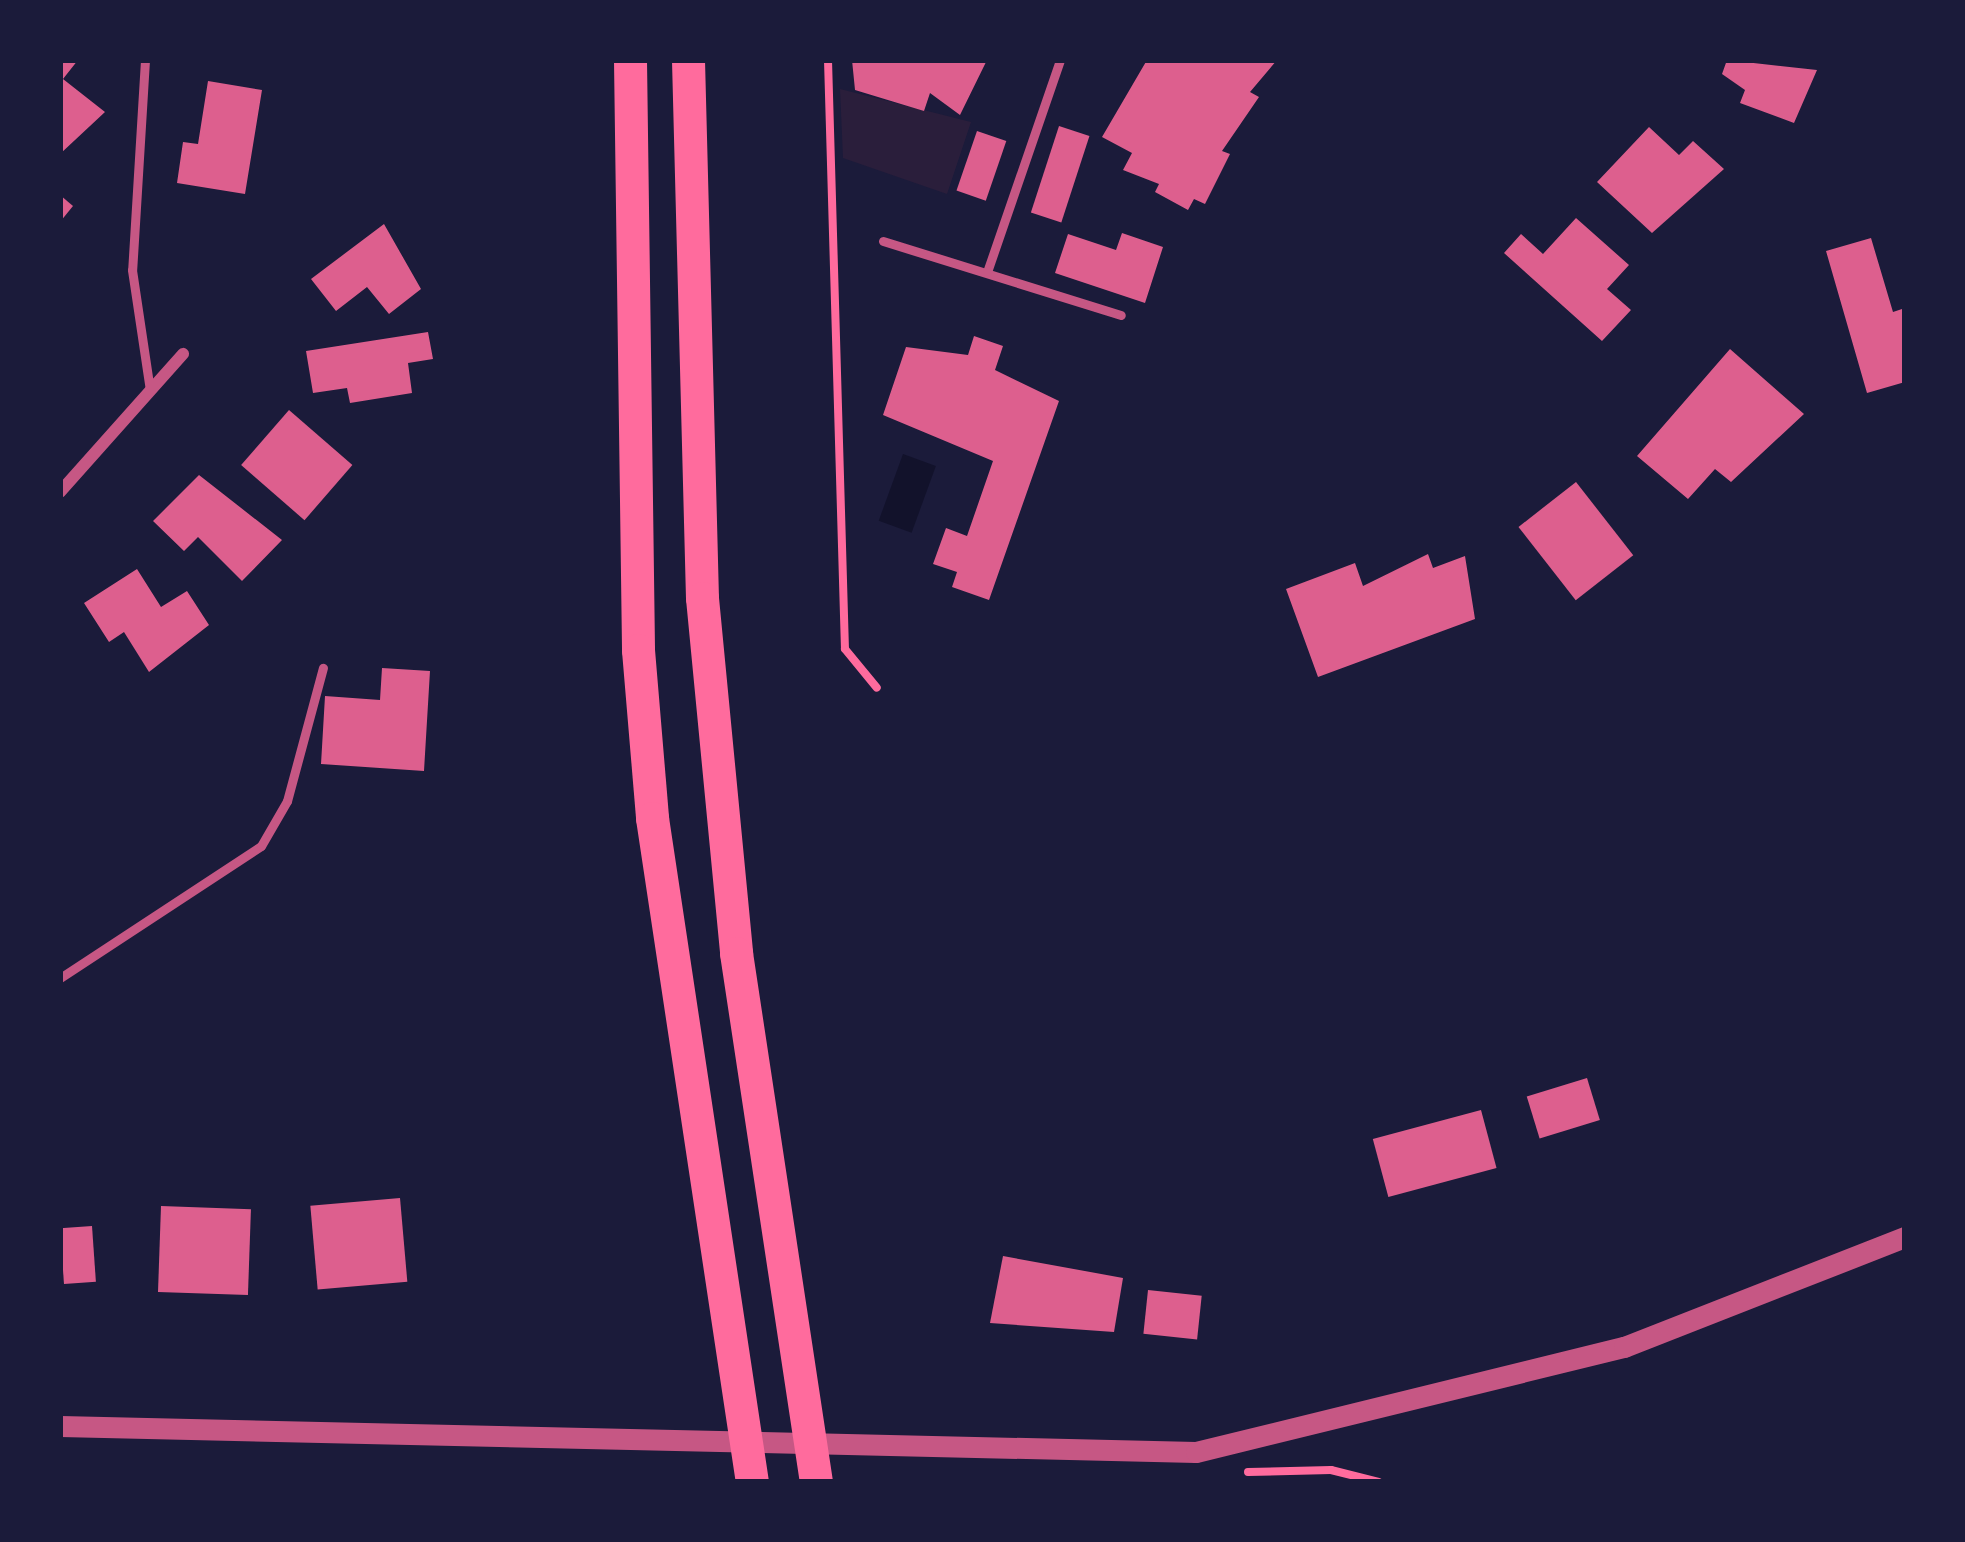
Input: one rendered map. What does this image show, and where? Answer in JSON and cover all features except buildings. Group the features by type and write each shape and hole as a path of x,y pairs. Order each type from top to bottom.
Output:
{"highway":[{"path":"630,60 638,650 752,1482"},
{"path":"688,60 702,598 736,953 816,1482"}],"street":[{"path":"60,492 182,354"},
{"path":"60,1426 1196,1451 1624,1347 1905,1237"}],"lane":[{"path":"146,60 132,270 150,391"},
{"path":"987,272 1060,60"},
{"path":"883,241 1121,315"},
{"path":"60,978 261,846 287,801 323,668"}],"path":[{"path":"828,60 844,649 877,688"}],"shaded area":[{"path":"840,89 971,122 947,194 843,158"},
{"path":"903,454 936,466 912,533 879,521"}]}
